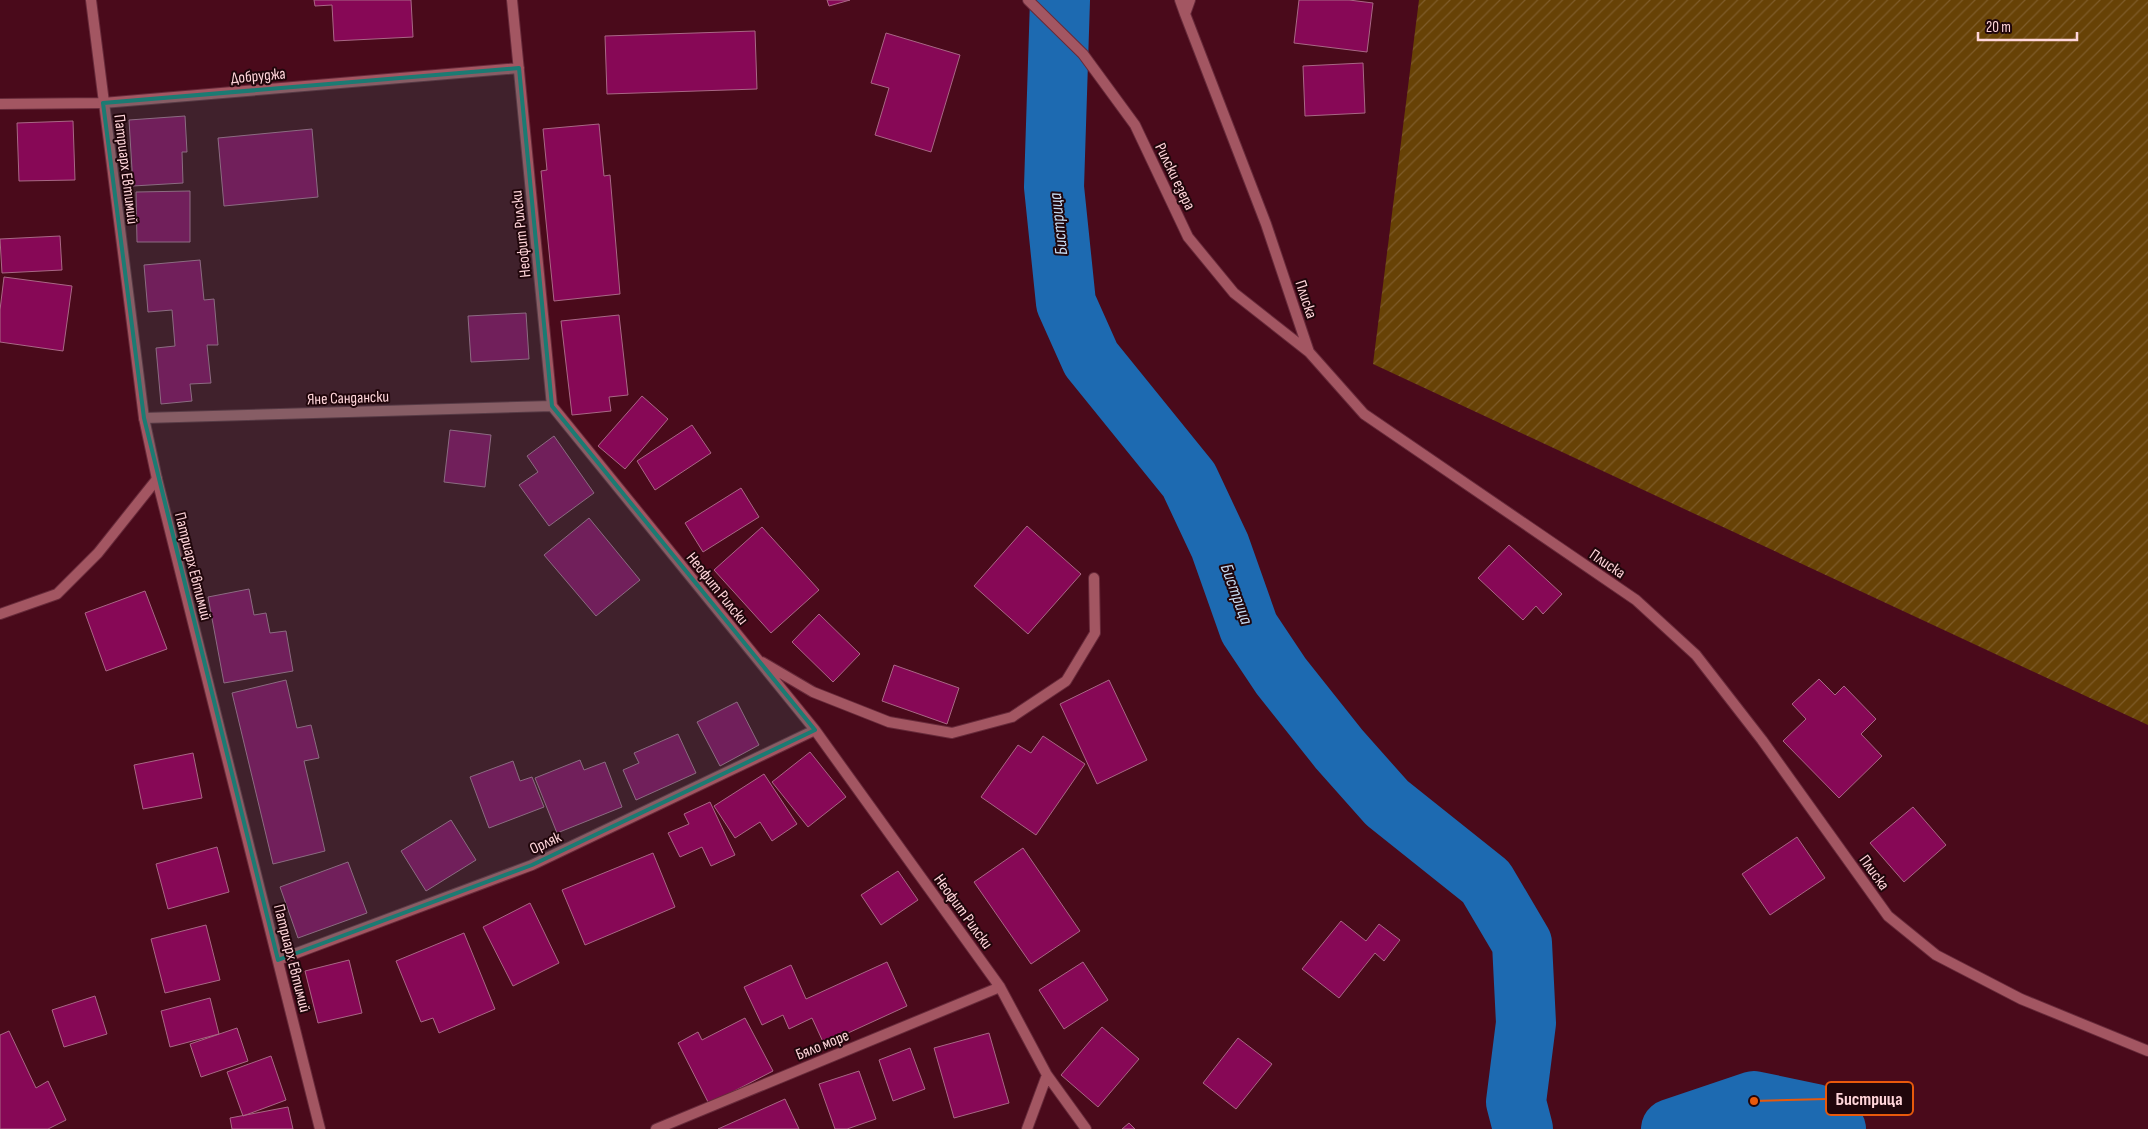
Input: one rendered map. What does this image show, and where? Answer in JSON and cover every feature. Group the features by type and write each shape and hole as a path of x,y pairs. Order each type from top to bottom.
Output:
{"street":[{"name":"Патриарх Евтимий","path":"91,0 144,418 157,479 320,1129"},
{"name":"Неофит Рилски","path":"512,0 552,406 815,730 1000,987 1047,1075 1086,1129"},
{"name":"Рилски езера","path":"1028,0 1083,54 1135,125 1188,237 1234,293 1309,352"},
{"name":"Плиска","path":"1180,0 1266,224 1309,352 1364,414 1636,600 1696,655 1762,740 1888,916 1936,955 2021,999 2148,1051"},
{"path":"1185,14 1190,0"},
{"name":"Добруджа","path":"0,104 103,103 519,68"},
{"name":"Яне Сандански","path":"144,418 552,406"},
{"path":"0,614 57,594 98,553 157,479"},
{"path":"755,657 813,692 889,722 952,733 1012,717 1066,681 1095,633 1094,578"},
{"name":"Орляк","path":"278,960 532,865 815,730"},
{"name":"Бяло море","path":"656,1129 1000,987"},
{"path":"1027,1129 1047,1075"}],"highlighted area":[{"path":"519,68 552,406 815,730 532,865 278,960 144,418 103,103"}],"shaded area":[{"path":"1419,0 2148,0 2148,725 1373,364"}],"building":[{"path":"314,0 411,0 413,37 334,41 332,5 315,6"},
{"path":"827,0 850,0 829,6"},
{"path":"1299,0 1349,0 1373,3 1367,52 1294,43"},
{"path":"755,31 757,89 607,94 605,36"},
{"path":"886,33 960,55 931,152 875,135 889,88 871,83"},
{"path":"1363,63 1365,113 1305,116 1303,66"},
{"path":"185,116 187,152 182,152 183,183 133,186 129,120"},
{"path":"73,121 75,180 19,181 17,123"},
{"path":"599,124 604,176 610,175 620,294 554,301 541,171 547,170 543,129"},
{"path":"312,129 318,197 224,206 218,138"},
{"path":"190,191 190,242 137,242 136,192"},
{"path":"60,236 62,270 2,273 0,239"},
{"path":"200,260 204,300 214,299 218,345 207,345 211,383 190,384 192,401 161,404 156,348 175,346 172,310 148,312 144,265"},
{"path":"4,277 72,286 63,351 0,342 0,310"},
{"path":"526,313 529,359 471,362 468,316"},
{"path":"619,315 628,395 609,397 611,411 572,415 561,321"},
{"path":"642,396 668,419 625,469 598,446"},
{"path":"692,425 711,453 655,490 637,461"},
{"path":"450,430 491,435 485,487 444,482"},
{"path":"554,436 594,493 549,526 519,485 538,472 527,456"},
{"path":"741,488 759,517 703,552 685,523"},
{"path":"589,518 640,580 596,616 544,555"},
{"path":"1027,526 1081,574 1028,634 974,586"},
{"path":"762,527 819,590 771,633 714,570"},
{"path":"1509,545 1562,594 1543,614 1536,606 1523,620 1478,578"},
{"path":"249,589 254,615 266,613 270,633 286,631 293,671 224,683 208,597"},
{"path":"145,591 167,649 106,671 85,613"},
{"path":"819,614 860,654 833,682 792,642"},
{"path":"894,665 959,688 947,724 882,701"},
{"path":"1819,679 1835,695 1844,686 1876,719 1861,734 1882,756 1839,798 1783,741 1806,719 1792,704"},
{"path":"286,680 297,728 311,725 319,758 304,761 325,851 273,864 232,693"},
{"path":"1109,680 1147,760 1097,784 1060,704"},
{"path":"737,702 759,745 720,766 697,722"},
{"path":"678,734 696,773 636,800 623,770 639,763 634,753"},
{"path":"1043,736 1085,764 1036,835 981,797 1018,745 1031,753"},
{"path":"810,752 846,797 808,827 772,782"},
{"path":"193,753 202,798 143,809 134,765"},
{"path":"580,760 584,770 605,762 622,807 557,833 535,778"},
{"path":"513,761 520,781 532,777 544,807 489,828 470,777"},
{"path":"764,774 797,824 772,841 760,822 735,838 714,806"},
{"path":"710,802 735,855 711,866 702,847 680,857 668,833 689,824 684,814"},
{"path":"1913,807 1946,845 1904,882 1870,843"},
{"path":"451,820 476,860 426,891 401,851"},
{"path":"1797,837 1825,878 1770,915 1742,874"},
{"path":"217,847 229,892 168,909 156,864"},
{"path":"1023,848 1080,931 1031,964 974,882"},
{"path":"653,853 675,907 585,945 562,890"},
{"path":"348,862 367,913 298,938 280,887"},
{"path":"898,871 918,900 881,925 861,895"},
{"path":"530,903 559,963 513,986 483,927"},
{"path":"1341,921 1366,941 1379,924 1400,940 1384,961 1375,953 1339,998 1302,969"},
{"path":"206,925 220,980 165,993 151,939"},
{"path":"464,933 495,1009 439,1033 433,1018 421,1022 396,961"},
{"path":"349,960 362,1013 318,1023 305,971"},
{"path":"887,962 907,1006 824,1044 812,1018 789,1029 783,1015 762,1025 744,987 791,965 806,999"},
{"path":"1083,962 1108,1000 1064,1029 1039,990"},
{"path":"95,996 107,1034 64,1047 52,1010"},
{"path":"210,998 219,1034 170,1047 161,1011"},
{"path":"745,1018 773,1071 709,1104 678,1043 698,1032 702,1040"},
{"path":"1102,1027 1139,1059 1098,1107 1061,1075"},
{"path":"237,1028 248,1061 201,1077 190,1044"},
{"path":"9,1031 36,1088 48,1081 66,1120 48,1129 0,1129 0,1035"},
{"path":"989,1033 1009,1103 954,1118 934,1048"},
{"path":"1238,1038 1272,1064 1236,1109 1203,1083"},
{"path":"910,1048 925,1089 893,1101 879,1060"},
{"path":"271,1056 286,1100 243,1116 227,1072"},
{"path":"859,1071 876,1119 847,1129 835,1129 819,1084"},
{"path":"785,1099 799,1129 718,1129"},
{"path":"288,1107 293,1129 232,1129 230,1118"},
{"path":"1129,1123 1135,1129 1122,1129"}],"waterway":[{"name":"Бистрица","path":"1060,0 1054,187 1066,303 1091,359 1189,480 1220,546 1249,628 1281,676 1339,749 1387,803 1486,882 1522,943 1526,1023 1516,1102 1523,1129"},
{"name":"Бистрица","path":"1671,1129 1754,1101 1816,1114 1836,1129"}],"place":[{"name":"Бистрица","path":"1754,1101"}]}
